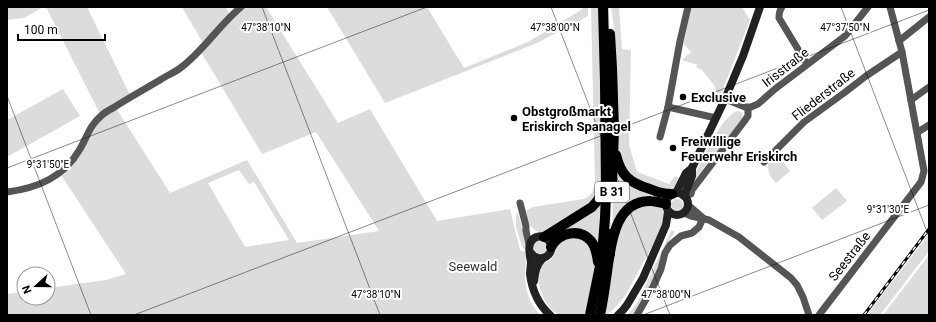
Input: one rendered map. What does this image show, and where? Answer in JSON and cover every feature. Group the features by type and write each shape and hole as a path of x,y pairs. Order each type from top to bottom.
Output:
{"main road":[{"name":"B 31","path":"590,315 602,256 605,218 605,82 603,7"},
{"name":"B 31","path":"600,315 610,254 614,130 609,7"},
{"path":"614,130 617,160 624,175 633,183 642,187 666,194 681,194"},
{"path":"541,237 580,215 597,202 604,187 605,164"},
{"path":"610,254 618,221 630,208 638,203 650,201 670,210"},
{"path":"551,247 557,239 572,233 585,236 590,240 596,250 598,265 595,289"}],"street":[{"path":"7,192 39,185 68,166 80,149 91,126 100,116 179,69 232,14 241,7"},
{"path":"660,137 668,108 680,41 688,7"},
{"path":"681,194 692,176 692,168 726,99 760,7"},
{"path":"782,7 780,9 779,18 807,64"},
{"name":"Irisstraße","path":"748,108 758,104 807,64 846,36 868,7"},
{"name":"Seestraße","path":"818,315 921,182 923,177 924,171 918,132 902,52 890,7"},
{"path":"899,41 929,17"},
{"name":"Fliederstraße","path":"764,162 804,122 866,76 902,52"},
{"path":"911,100 929,86"},
{"path":"618,315 627,305 642,278 666,225 670,210 667,200 692,190 748,116 748,108 726,99"},
{"path":"668,108 716,118"},
{"path":"918,132 929,125"},
{"path":"681,194 688,201 688,205 703,218"},
{"path":"520,203 532,256 536,258 547,257 550,253 551,247 549,241 526,226"},
{"path":"684,213 688,205"},
{"path":"670,210 681,215 684,213 709,220 739,237 791,278 797,285 803,297 809,315"},
{"path":"637,315 653,287 661,269 665,253 670,245 681,236 692,233 699,227 703,218"},
{"path":"541,237 533,238 530,248 530,272 533,288 540,304 550,315"},
{"path":"533,288 537,267 543,258"}],"green space":[{"path":"7,7 43,7 24,18 7,20"},
{"path":"46,7 87,7 130,95 100,114"},
{"path":"182,7 226,7 229,14 203,43"},
{"name":"Seewald","path":"245,7 266,7 338,123 370,109 437,221 510,209 520,250 525,252 525,278 528,294 540,315 7,315 7,294 16,293 16,306 56,306 56,287 106,280 126,274 61,175 95,124 116,108 170,193 247,160 297,243 379,231 316,132 262,154 201,52","holes":["239,170 249,184 254,182 289,240 245,247 208,183"]},
{"path":"327,7 427,7 464,68 528,42 583,9 583,7 588,7 588,16 537,43 385,103"},
{"path":"591,7 599,7 602,178 597,198 549,232 540,232 533,229 531,226 527,217 527,210 533,207 584,199 591,194 594,187"},
{"path":"611,7 619,7 622,49 631,50 629,145 637,172 669,184 675,176 680,179 675,189 666,192 628,176 618,156 614,29"},
{"path":"690,7 742,7 750,20 719,99 714,85 702,70 696,67 698,65 682,60 691,52 682,42"},
{"path":"63,89 80,116 7,157 7,120"},
{"path":"738,111 741,112 743,117 690,185 718,131 732,114"},
{"path":"777,153 790,171 776,183 770,175 768,164"},
{"path":"615,163 661,196 653,197 612,225"},
{"path":"836,188 847,201 822,220 812,208"},
{"path":"602,199 600,251 590,236 555,237"},
{"path":"675,199 679,199 683,205 679,211 675,211 671,207 671,203"},
{"path":"642,204 660,206 664,212 665,218 653,245 625,296 614,309 604,315 617,239 625,215"},
{"path":"517,213 526,240 526,250 522,247 516,227"},
{"path":"671,231 674,231 674,234 666,246 659,268 653,280 634,315 628,315 637,303"},
{"path":"929,234 929,251 880,315 867,315"},
{"path":"578,237 586,242 592,249 594,255 594,271 585,315 563,316 550,308 542,295 538,281 539,269 541,265 553,257 561,240"},
{"path":"540,240 545,242 547,247 545,252 540,254 535,252 533,247 535,242"},
{"path":"929,255 929,315 883,315"}],"railway":[{"path":"864,315 929,229"}],"place":[{"name":"Exclusive","path":"683,97"},
{"name":"Obstgroßmarkt Eriskirch Spanagel","path":"514,118"},
{"name":"Freiwillige Feuerwehr Eriskirch","path":"673,148"}]}
